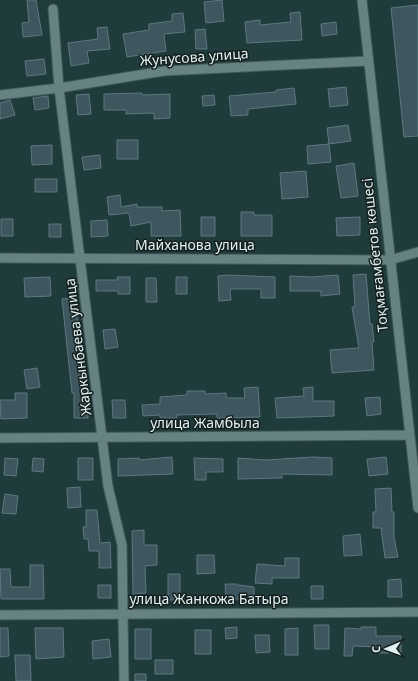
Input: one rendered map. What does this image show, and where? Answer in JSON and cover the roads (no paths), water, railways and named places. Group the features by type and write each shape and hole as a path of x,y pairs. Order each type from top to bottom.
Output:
{"street":[{"name":"Тоқмағамбетов көшесі","path":"362,0 418,508"},
{"name":"Жаркынбаева улица","path":"53,8 59,88 108,486 122,545 124,681"},
{"name":"Жунусова улица","path":"0,95 59,88 164,71 368,61"},
{"name":"Майханова улица","path":"0,258 390,260 418,252"},
{"name":"улица Жамбыла","path":"0,438 410,435"},
{"name":"улица Жанкожа Батыра","path":"0,615 418,612"}]}
